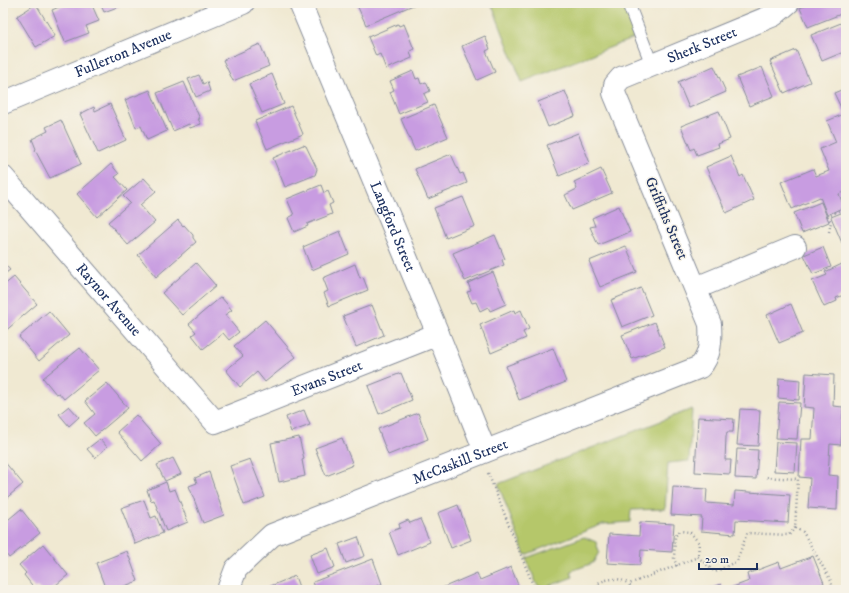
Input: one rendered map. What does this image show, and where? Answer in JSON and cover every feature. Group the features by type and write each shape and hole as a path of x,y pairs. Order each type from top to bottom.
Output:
{"street":[{"name":"Fullerton Avenue","path":"3,103 243,3"},
{"name":"Langford Street","path":"300,3 485,450"},
{"name":"Sherk Street","path":"614,85 621,78 774,14 788,3"},
{"name":"Griffiths Street","path":"614,85 614,93 710,324 711,340 708,354"},
{"name":"Raynor Avenue","path":"3,176 215,422"},
{"path":"696,288 795,247"},
{"name":"Evans Street","path":"215,422 438,334"},
{"name":"McCaskill Street","path":"228,590 236,569 272,535 485,450 700,367 708,354"}],"lane":[{"path":"628,3 652,65"}],"path":[{"path":"829,232 831,222 828,216 846,208"},
{"path":"485,450 486,466 535,590"},
{"path":"698,557 715,572 737,561 747,533 789,535 795,528 798,479 764,477"},
{"path":"795,528 803,532 831,581 833,590"},
{"path":"677,566 674,558 675,536 680,531 690,532 699,543 698,557"},
{"path":"629,584 698,557"},
{"path":"600,590 598,583 608,578 624,580 629,584 632,590"}],"green space":[{"path":"491,3 623,3 637,37 522,82"},
{"path":"692,409 689,461 668,463 665,509 631,510 630,522 603,524 525,555 498,484"},
{"path":"584,537 596,542 599,552 593,563 571,571 573,577 544,588 537,585 526,558"}],"building":[{"path":"68,3 91,3 99,21 86,26 89,33 65,42 52,10"},
{"path":"100,3 119,3 120,6 104,12"},
{"path":"356,3 418,3 366,25"},
{"path":"812,3 846,3 846,12 808,27 800,8"},
{"path":"36,4 55,36 36,47 17,16"},
{"path":"846,21 846,51 822,61 811,35"},
{"path":"398,24 399,26 404,24 414,49 410,51 412,58 386,69 380,54 376,56 368,37"},
{"path":"485,36 490,49 486,51 495,72 477,80 462,46"},
{"path":"260,44 269,66 233,81 223,60"},
{"path":"796,50 810,82 784,93 770,61"},
{"path":"714,66 726,92 689,108 678,82"},
{"path":"762,67 774,96 749,106 737,77"},
{"path":"413,71 416,79 419,78 421,84 426,82 430,91 424,94 428,102 399,114 390,92 394,90 390,81"},
{"path":"272,74 284,104 262,113 249,84"},
{"path":"199,75 203,84 207,82 210,91 196,97 188,79"},
{"path":"184,82 201,124 190,128 189,124 173,131 157,93"},
{"path":"846,88 846,191 839,194 844,207 827,215 820,197 792,209 781,182 813,169 816,176 829,171 820,149 836,142 827,121 844,114 834,93"},
{"path":"150,90 167,131 147,140 141,126 136,128 125,100"},
{"path":"565,91 575,116 548,127 538,102"},
{"path":"110,104 126,140 98,153 80,114 94,107 95,111"},
{"path":"434,105 448,137 415,151 401,119"},
{"path":"291,106 303,134 267,149 255,121"},
{"path":"719,111 730,139 718,144 719,147 697,155 694,148 691,150 681,126"},
{"path":"61,120 81,164 50,178 35,150 36,149 32,139 48,131 46,127"},
{"path":"578,133 590,163 559,176 547,145"},
{"path":"303,145 306,146 317,169 315,175 285,187 273,158"},
{"path":"451,154 460,174 463,173 467,183 428,199 415,169"},
{"path":"731,156 740,177 743,175 754,200 726,213 706,167"},
{"path":"111,164 119,174 115,177 127,190 97,217 77,194"},
{"path":"601,169 612,193 572,210 565,195 577,189 574,182"},
{"path":"144,178 156,191 140,205 155,222 128,245 108,222 130,203 123,196"},
{"path":"321,185 324,193 328,191 333,203 329,205 332,214 307,224 308,226 294,232 288,218 294,215 287,199"},
{"path":"463,197 475,226 446,238 434,208"},
{"path":"821,202 829,222 802,233 794,213"},
{"path":"619,206 630,232 598,245 590,227 595,226 592,218"},
{"path":"846,211 846,242 842,243 831,217"},
{"path":"178,220 193,235 196,242 156,277 138,255"},
{"path":"340,231 349,254 312,270 303,247"},
{"path":"495,235 505,259 502,260 504,265 465,281 453,253"},
{"path":"626,246 637,272 600,287 589,261"},
{"path":"823,247 831,267 813,274 804,255"},
{"path":"3,262 10,270 3,275"},
{"path":"196,263 216,286 182,315 162,293"},
{"path":"355,264 360,278 363,277 368,290 329,306 324,293 328,291 323,278"},
{"path":"842,264 846,273 846,294 836,298 837,301 824,307 812,281 827,275 825,272"},
{"path":"493,272 506,304 490,311 488,307 480,311 476,302 472,303 467,292 471,291 468,283"},
{"path":"14,277 37,304 3,333 3,286"},
{"path":"641,288 652,315 622,327 611,300"},
{"path":"221,297 232,310 225,315 239,332 229,340 223,333 203,349 192,335 196,332 189,324"},
{"path":"791,304 803,333 779,343 767,315"},
{"path":"372,305 384,335 356,347 343,316"},
{"path":"514,310 515,313 521,310 529,329 523,332 526,338 491,353 480,325"},
{"path":"49,311 69,335 39,361 19,337"},
{"path":"265,320 296,357 265,382 257,372 240,387 226,370 243,356 234,346"},
{"path":"655,322 665,347 632,359 622,335"},
{"path":"80,348 99,370 64,399 59,393 56,394 43,378"},
{"path":"553,348 566,382 519,400 506,366"},
{"path":"401,373 412,400 379,414 368,386"},
{"path":"806,373 834,375 833,406 843,407 841,445 830,444 828,475 838,476 837,510 808,508 810,478 799,477 801,439 812,439 814,408 804,407"},
{"path":"779,378 800,380 799,400 778,398"},
{"path":"107,383 128,408 95,436 84,423 95,414 85,401"},
{"path":"779,402 800,403 797,439 776,438"},
{"path":"69,406 79,417 69,426 59,414"},
{"path":"740,409 760,410 758,446 737,445"},
{"path":"304,410 310,425 291,432 286,417"},
{"path":"418,413 428,439 388,455 378,429"},
{"path":"136,415 161,444 142,461 117,432"},
{"path":"698,417 734,419 733,432 727,432 726,437 725,460 731,460 730,474 695,472"},
{"path":"299,437 304,459 302,460 305,476 279,482 271,443"},
{"path":"342,438 353,465 326,476 315,448"},
{"path":"100,439 107,447 95,458 87,449"},
{"path":"776,442 797,443 795,472 774,471"},
{"path":"737,449 758,450 756,479 735,478"},
{"path":"173,458 181,474 165,481 157,465"},
{"path":"250,459 265,497 244,505 230,466"},
{"path":"3,460 23,484 3,501"},
{"path":"209,472 224,515 203,523 189,486 197,483 195,478"},
{"path":"166,482 169,491 175,489 188,522 166,531 154,500 151,501 147,490"},
{"path":"673,487 707,489 706,503 734,505 735,491 790,495 788,523 736,520 735,534 701,531 702,517 671,515"},
{"path":"144,500 151,518 156,516 163,533 135,544 121,508"},
{"path":"458,505 471,540 451,548 438,513"},
{"path":"21,509 40,533 9,558 3,550 3,524"},
{"path":"420,519 430,542 398,555 389,532 400,528 399,524 408,520 410,523"},
{"path":"640,522 674,524 672,552 641,550 640,565 607,563 609,534 639,536"},
{"path":"358,537 365,556 346,563 339,544"},
{"path":"43,544 68,575 50,590 40,590 37,587 35,589 24,575 26,573 19,565"},
{"path":"328,548 335,567 317,574 310,555"},
{"path":"127,551 138,581 114,590 106,590 96,563"},
{"path":"813,556 824,583 806,590 725,590 749,581 747,574 779,562 781,568"},
{"path":"373,559 382,584 366,590 316,590 313,582"},
{"path":"511,567 520,590 443,590 442,588 477,573 480,580"},
{"path":"295,576 300,590 261,590"},
{"path":"721,584 723,590 707,590"}]}
